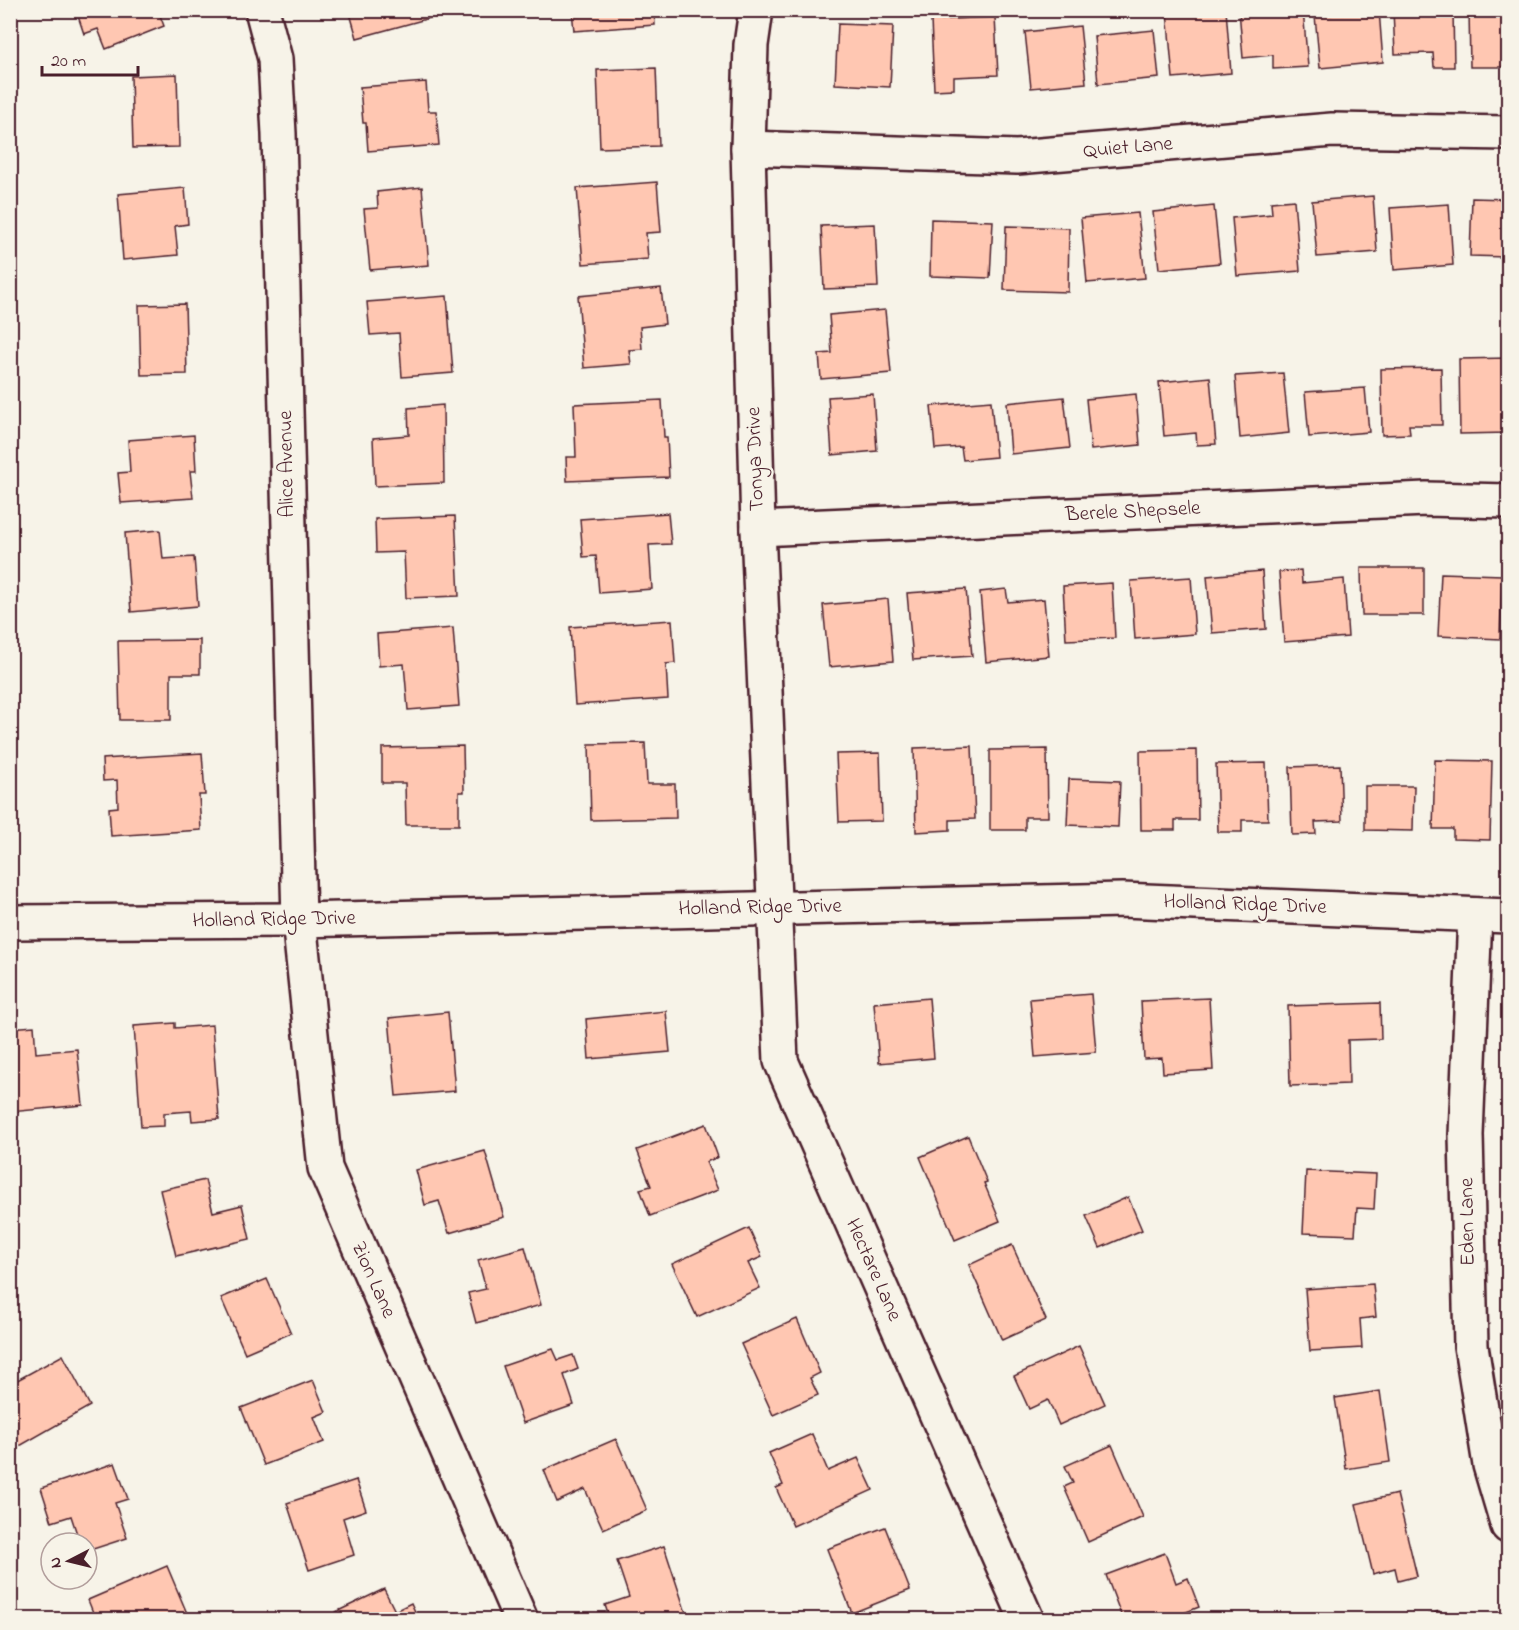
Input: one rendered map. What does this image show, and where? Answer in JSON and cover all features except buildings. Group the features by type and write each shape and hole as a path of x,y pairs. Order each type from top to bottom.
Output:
{"street":[{"name":"Alice Avenue","path":"262,10 275,59 279,134 299,920"},
{"name":"Tonya Drive","path":"756,10 751,45 748,148 758,529 774,907"},
{"name":"Quiet Lane","path":"748,148 1017,157 1332,130 1509,133"},
{"name":"Berele Shepsele","path":"758,529 1426,499 1509,501"},
{"name":"Holland Ridge Drive","path":"10,922 299,920 1122,900 1509,916"},
{"name":"Hectare Lane","path":"774,907 781,1061 1027,1620"},
{"name":"Eden Lane","path":"1475,915 1466,1135 1471,1346 1490,1465 1509,1526"},
{"name":"Zion Lane","path":"299,920 325,1168 521,1620"}]}
